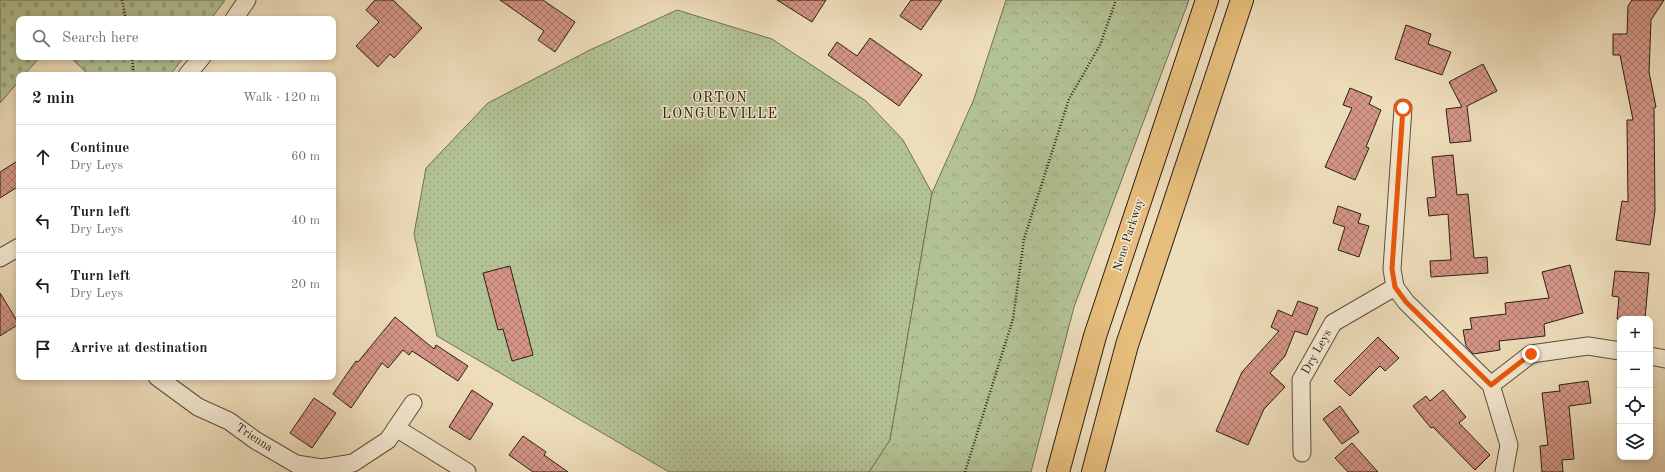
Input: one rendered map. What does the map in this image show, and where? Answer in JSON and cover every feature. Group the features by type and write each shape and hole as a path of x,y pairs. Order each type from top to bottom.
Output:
{"highway":[{"name":"Nene Parkway","path":"1058,472 1095,336 1208,0"},
{"path":"1093,472 1127,345 1242,0"}],"street":[{"path":"236,16 247,0"},
{"path":"190,72 200,60"},
{"path":"1403,108 1392,269 1395,287 1406,302 1491,385 1509,445 1504,472"},
{"path":"0,258 16,249"},
{"name":"Dry Leys","path":"1302,453 1301,380 1329,329 1333,323 1395,287"},
{"path":"1491,385 1531,354 1588,346 1617,351"},
{"path":"1653,356 1665,358"},
{"name":"Trienna","path":"161,380 198,407 229,421 256,440 296,464 322,468 353,463 388,440 413,403"},
{"path":"396,428 467,472"}],"path":[{"path":"122,0 125,16"},
{"path":"964,472 1012,319 1024,239 1040,188 1069,99 1100,45 1116,0"},
{"path":"132,60 134,72"}],"green space":[{"path":"0,0 225,0 213,16 16,16 16,60 37,60 27,72 16,72 16,84 0,103"},
{"path":"1006,0 1189,0 1074,307 1031,472 869,472 890,440 932,193 974,99"},
{"path":"677,10 772,39 866,101 903,140 932,193 890,441 869,472 669,472 437,336 414,234 426,168 488,103 590,50"},
{"path":"73,60 182,60 172,72 86,72"}],"building":[{"path":"375,0 393,0 422,28 394,58 390,54 378,67 356,46 379,22 366,10"},
{"path":"500,0 543,0 575,22 555,52 538,40 544,31"},
{"path":"777,0 826,0 812,22"},
{"path":"911,0 942,0 921,30 900,16"},
{"path":"1632,0 1664,0 1651,20 1649,72 1656,107 1654,108 1655,211 1650,245 1616,240 1622,201 1628,202 1627,120 1633,120 1620,55 1613,55 1613,34 1627,34 1628,6"},
{"path":"1406,25 1431,34 1428,44 1451,52 1442,75 1395,59"},
{"path":"870,38 922,75 899,106 828,55 837,42 857,56"},
{"path":"1483,64 1497,91 1467,106 1471,141 1450,143 1446,109 1462,107 1449,82"},
{"path":"1350,88 1372,97 1369,104 1381,110 1366,147 1369,148 1355,180 1325,167 1352,108 1343,105"},
{"path":"1453,155 1457,195 1468,194 1474,258 1487,257 1488,273 1431,277 1430,261 1451,260 1448,214 1429,216 1427,198 1436,197 1432,157"},
{"path":"16,162 16,188 0,198 0,172"},
{"path":"1338,206 1361,214 1358,223 1369,226 1359,257 1338,250 1345,227 1333,223"},
{"path":"1570,265 1583,313 1544,324 1545,336 1499,341 1500,350 1473,354 1466,346 1463,330 1472,329 1470,318 1506,314 1505,303 1549,298 1542,272"},
{"path":"510,266 533,355 512,361 503,329 498,330 483,273"},
{"path":"1615,271 1649,273 1645,316 1617,316 1619,297 1612,296"},
{"path":"0,293 16,319 16,326 0,336"},
{"path":"1298,301 1318,308 1307,335 1295,331 1285,356 1270,373 1285,387 1264,409 1248,445 1216,431 1242,372 1279,331 1271,327 1278,310 1292,316"},
{"path":"395,317 434,349 436,345 468,366 458,381 412,351 409,355 403,350 388,368 382,363 351,408 333,394 356,361 358,362"},
{"path":"1378,337 1399,358 1385,371 1380,366 1350,396 1334,381"},
{"path":"1588,381 1591,403 1569,406 1574,459 1562,460 1563,472 1542,472 1540,446 1548,445 1542,393 1560,391 1559,385"},
{"path":"472,390 493,404 470,440 449,427"},
{"path":"1443,390 1466,417 1459,423 1490,455 1475,470 1433,427 1431,428 1413,406 1426,396 1430,401"},
{"path":"314,398 336,413 312,448 290,433"},
{"path":"1340,406 1359,432 1342,444 1323,419"},
{"path":"523,436 546,452 544,455 568,472 533,472 509,455"},
{"path":"1352,443 1378,472 1348,472 1335,458"}],"district":[{"name":"ORTON LONGUEVILLE","path":"720,106"}],"route":[{"path":"1403,108 1392,269 1395,287 1406,302 1491,385 1531,354"}]}
